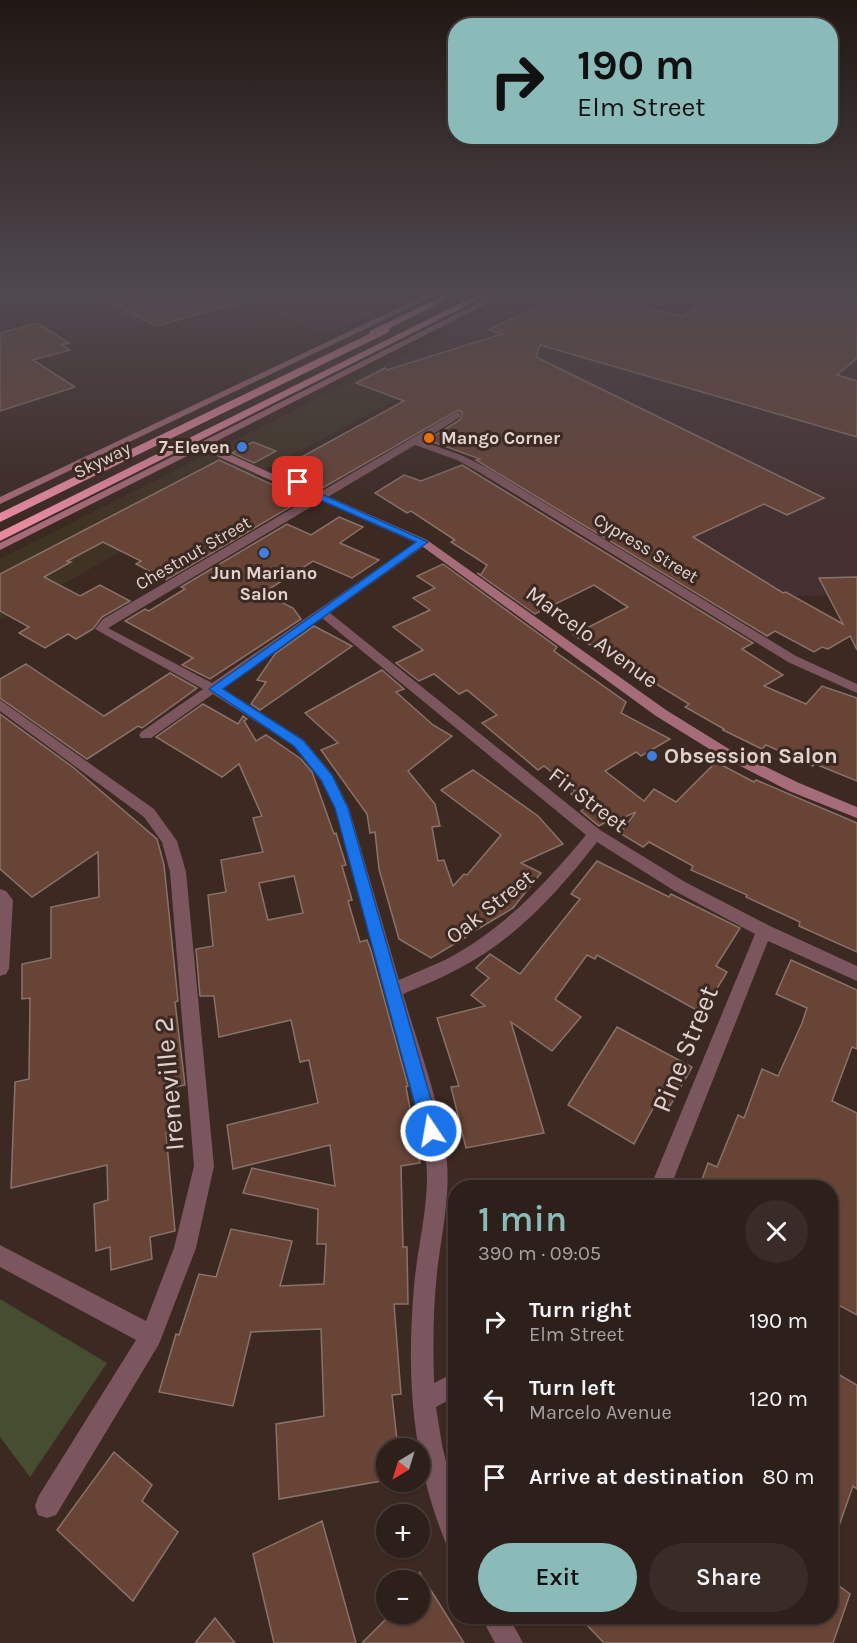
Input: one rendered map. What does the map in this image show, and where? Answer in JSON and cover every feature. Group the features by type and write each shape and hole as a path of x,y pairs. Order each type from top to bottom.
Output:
{"highway":[{"path":"0,513 294,371"},
{"name":"Skyway","path":"0,518 303,371"},
{"name":"Skyway","path":"0,529 321,371"},
{"path":"0,537 333,371"}],"main road":[{"path":"0,501 273,371"},
{"path":"0,547 351,371"},
{"name":"Marcelo Avenue","path":"202,446 280,481 280,485 294,491 306,490 423,542 661,713 724,752 794,787 857,813"}],"street":[{"name":"Chestnut Street","path":"214,689 101,629 107,622 457,415"},
{"name":"Cypress Street","path":"414,441 483,470 792,659 857,689"},
{"path":"146,735 423,542"},
{"name":"Fir Street","path":"323,613 595,834 679,886 764,931 857,974"},
{"path":"214,689 299,743 327,778 342,808 394,990 428,1114 437,1165 434,1225 424,1297 421,1357 423,1402 441,1502 448,1518"},
{"name":"Ireneville 2","path":"0,704 149,813 169,841 178,872 204,1166 185,1248 152,1336 47,1506"},
{"name":"Oak Street","path":"394,990 453,964 503,931 552,887 595,834"},
{"path":"0,895 5,900 0,969"},
{"name":"Pine Street","path":"663,1180 764,931"},
{"path":"0,1256 152,1336"},
{"path":"423,1402 448,1388"},
{"path":"498,1624 510,1643"}],"shaded area":[{"path":"373,371 398,371 423,385 243,482 0,620 0,559"},
{"path":"397,371 857,371 857,595 784,596"}],"green space":[{"path":"0,1299 107,1363 30,1477 0,1437"}],"building":[{"path":"0,371 50,371 75,387 0,411"},
{"path":"380,371 564,371 824,498 787,515 764,504 693,537 783,593 786,592 843,624 819,578 857,577 857,650 850,636 828,649 822,647 814,652 775,631 767,636 476,460 480,459 428,440 461,419 462,412 458,410 319,490 290,483 318,467 298,459 404,401 356,383"},
{"path":"628,371 842,371 837,375 857,381 857,437"},
{"path":"253,442 276,451 254,463 232,453"},
{"path":"219,460 273,485 275,489 293,496 307,497 166,580 136,564 141,561 103,542 67,561 71,562 44,577 80,596 100,585 130,601 102,617 93,629 76,639 68,634 45,648 19,633 29,627 0,611 0,574"},
{"path":"462,465 753,643 742,649 783,675 764,686 806,704 822,686 857,698 857,781 815,764 813,766 766,745 762,749 723,730 685,707 689,704 640,674 646,670 612,649 604,653 573,635 628,607 594,585 535,614 477,573 481,575 487,565 451,542 455,540 411,511 407,513 375,493 404,475 421,481"},
{"path":"339,517 363,527 340,543 379,560 352,578 313,561 263,593 293,608 301,619 210,679 182,665 193,658 125,621 145,609 149,611 185,589 181,587 287,524 311,535"},
{"path":"443,564 557,647 554,651 626,702 621,713 670,739 641,756 636,752 605,771 644,801 654,789 676,802 716,762 754,782 756,780 857,823 857,952 799,926 800,922 746,897 747,895 691,870 693,866 649,842 643,847 620,833 636,812 607,825 604,823 599,826 581,811 587,807 571,794 575,791 544,766 538,770 482,723 497,715 467,690 459,694 434,674 419,681 396,663 423,650 393,627 430,610 413,598 435,588 417,576"},
{"path":"314,626 352,646 260,710 251,704 266,682 257,680 275,654"},
{"path":"26,664 104,716 170,673 197,688 142,728 138,726 87,759 0,698 0,679"},
{"path":"382,670 404,689 396,692 433,725 452,736 408,771 435,804 440,826 432,827 438,861 444,860 453,886 464,874 467,875 501,835 441,790 473,770 538,816 563,844 521,863 541,873 513,908 478,929 462,935 466,937 431,958 399,939 379,869 375,832 370,833 367,814 321,750 338,743 305,713"},
{"path":"203,704 238,724 243,716 247,719 244,721 256,741 266,735 301,759 312,772 346,865 342,866 352,900 348,901 360,942 367,940 371,951 408,1086 406,1087 420,1163 401,1166 403,1247 407,1247 408,1304 394,1304 401,1394 392,1395 397,1438 376,1438 376,1482 279,1499 276,1424 324,1416 321,1329 251,1332 233,1406 159,1392 176,1334 179,1335 199,1274 216,1277 231,1229 292,1241 280,1286 324,1284 326,1244 317,1244 318,1209 243,1193 252,1168 335,1186 330,1145 233,1169 227,1125 318,1103 309,1060 300,1062 291,1020 219,1037 214,996 200,996 196,949 213,946 208,895 226,892 221,860 263,852 253,818 262,816 239,764 222,777 156,737","holes":["294,876 303,913 268,920 259,883"]},
{"path":"0,714 74,768 157,839 164,865 178,1001 175,1002 185,1085 171,1088 174,1131 166,1133 175,1231 150,1237 152,1259 111,1270 110,1247 96,1251 94,1204 108,1200 107,1165 11,1188 15,1082 29,1079 30,998 22,999 22,964 51,958 51,907 99,897 98,852 32,897 0,869"},
{"path":"597,861 669,897 671,894 740,928 716,966 727,972 702,1013 597,955 595,959 587,955 555,999 581,1017 552,1051 511,1022 544,1133 466,1148 451,1087 459,1086 437,1018 485,1006 471,995 489,978 476,968 490,954 520,974 580,899 571,894"},
{"path":"791,960 857,990 857,1049 852,1047 832,1101 857,1113 857,1315 838,1305 838,1180 702,1180 708,1163 717,1167 738,1115 744,1118 762,1069 778,1076 802,1023 807,1008 776,994"},
{"path":"617,1027 692,1067 670,1106 658,1099 634,1144 568,1105"},
{"path":"838,1374 857,1385 857,1489 853,1486 838,1529"},
{"path":"114,1452 152,1485 142,1501 178,1532 133,1601 57,1530"},
{"path":"322,1521 356,1643 274,1643 253,1554"},
{"path":"838,1585 850,1594 833,1643 604,1643 586,1624 838,1624"},
{"path":"430,1589 448,1618 448,1624 452,1624 464,1643 362,1643 381,1624 430,1624"},
{"path":"215,1618 235,1643 195,1643"}],"place":[{"name":"Mango Corner","path":"429,438"},
{"name":"7-Eleven","path":"242,447"},
{"name":"Jun Mariano Salon","path":"264,553"},
{"name":"Obsession Salon","path":"652,756"}],"route":[{"path":"298,482 306,485 306,490 423,542 214,689 299,743 327,778 342,808 431,1131"}]}
